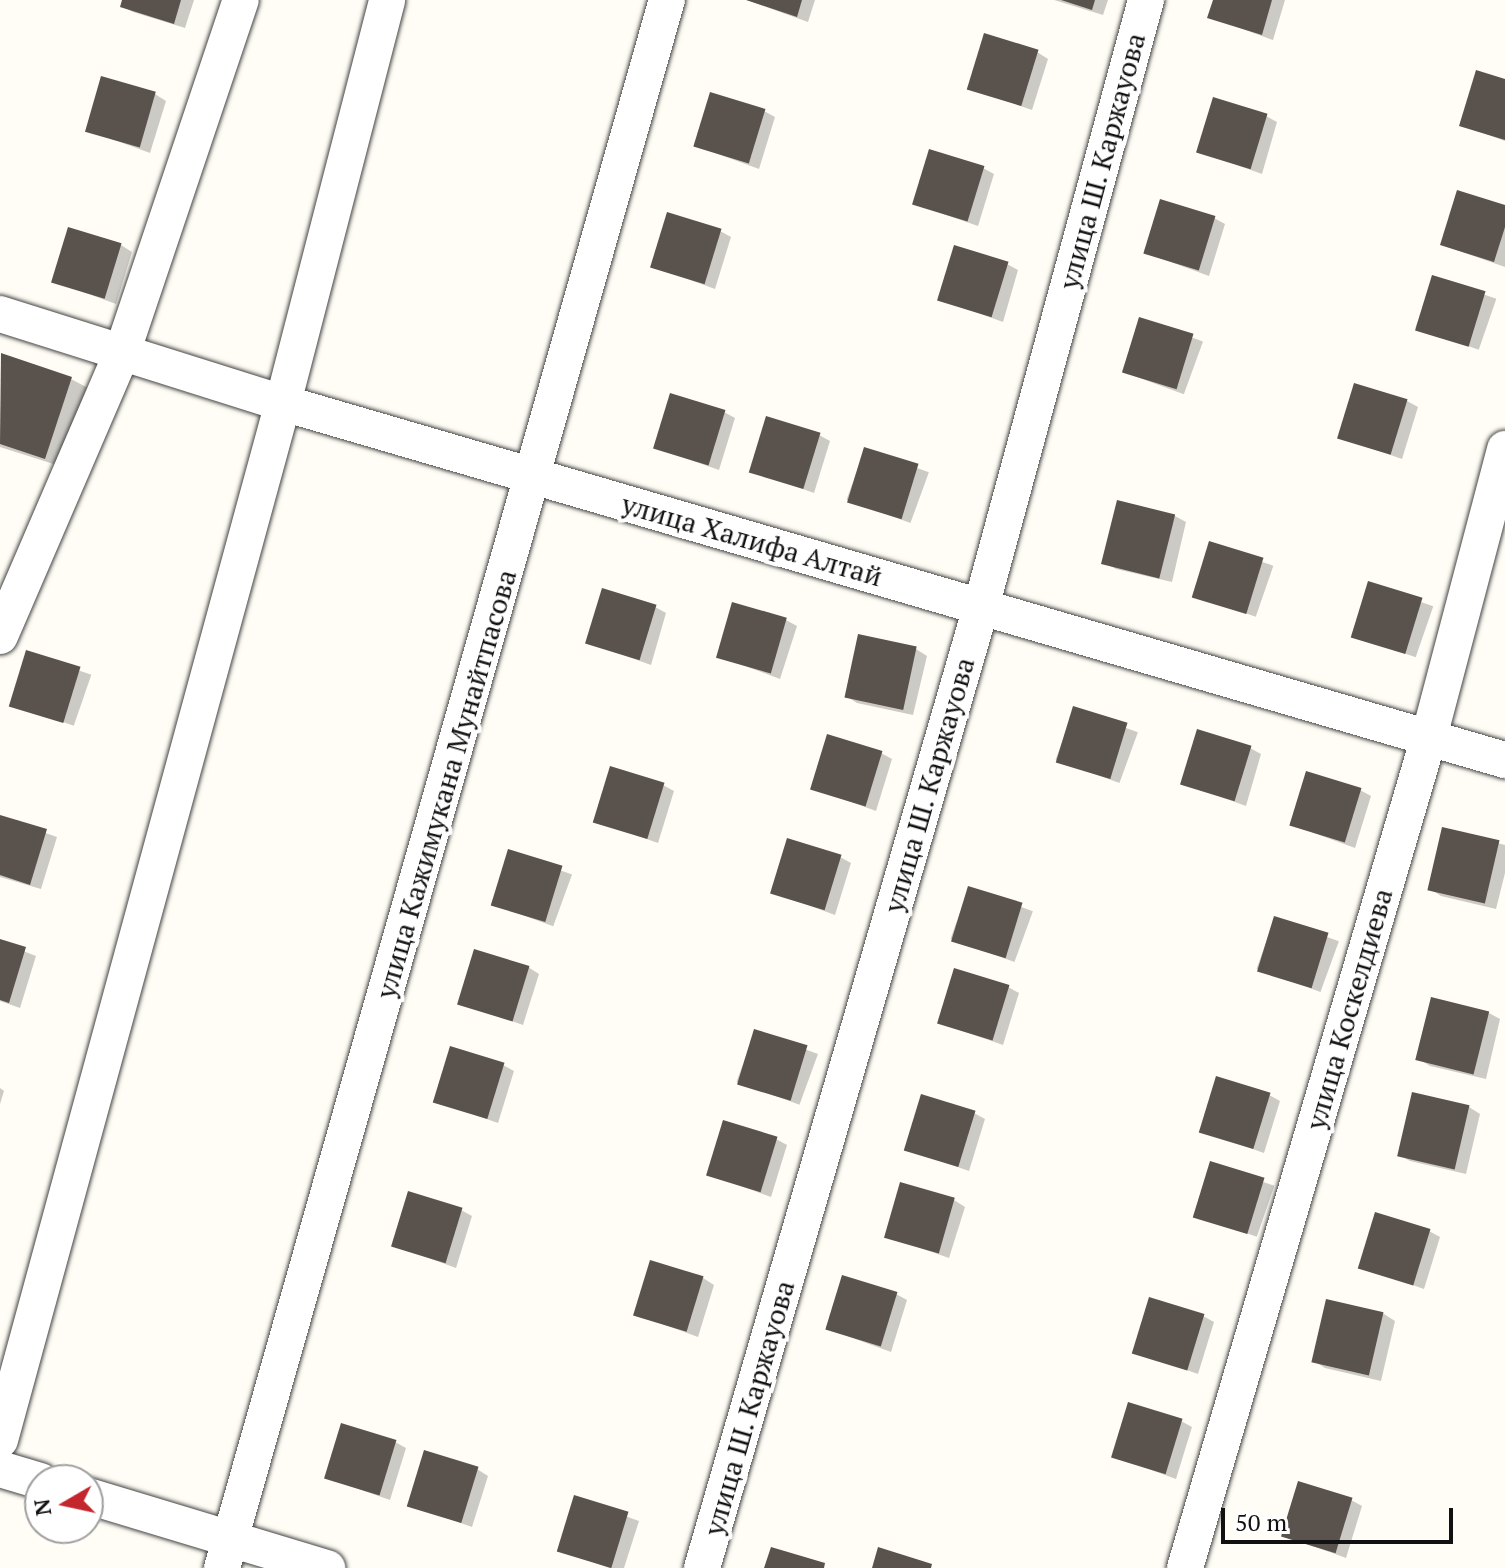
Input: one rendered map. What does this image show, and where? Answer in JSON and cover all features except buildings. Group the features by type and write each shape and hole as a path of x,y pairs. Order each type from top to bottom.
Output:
{"street":[{"path":"0,636 123,350 241,0"},
{"path":"0,1440 283,403 387,0"},
{"name":"улица Кажимукана Мунайтпасова","path":"226,1554 667,0"},
{"name":"улица Ш. Каржауова","path":"702,1568 981,607 1146,0"},
{"name":"улица Халифа Алтай","path":"0,314 123,350 283,403 1505,760"},
{"name":"улица Коскелдиева","path":"1185,1568 1429,737 1505,449"},
{"path":"0,1469 24,1476"},
{"path":"104,1503 226,1554 327,1568"}]}
